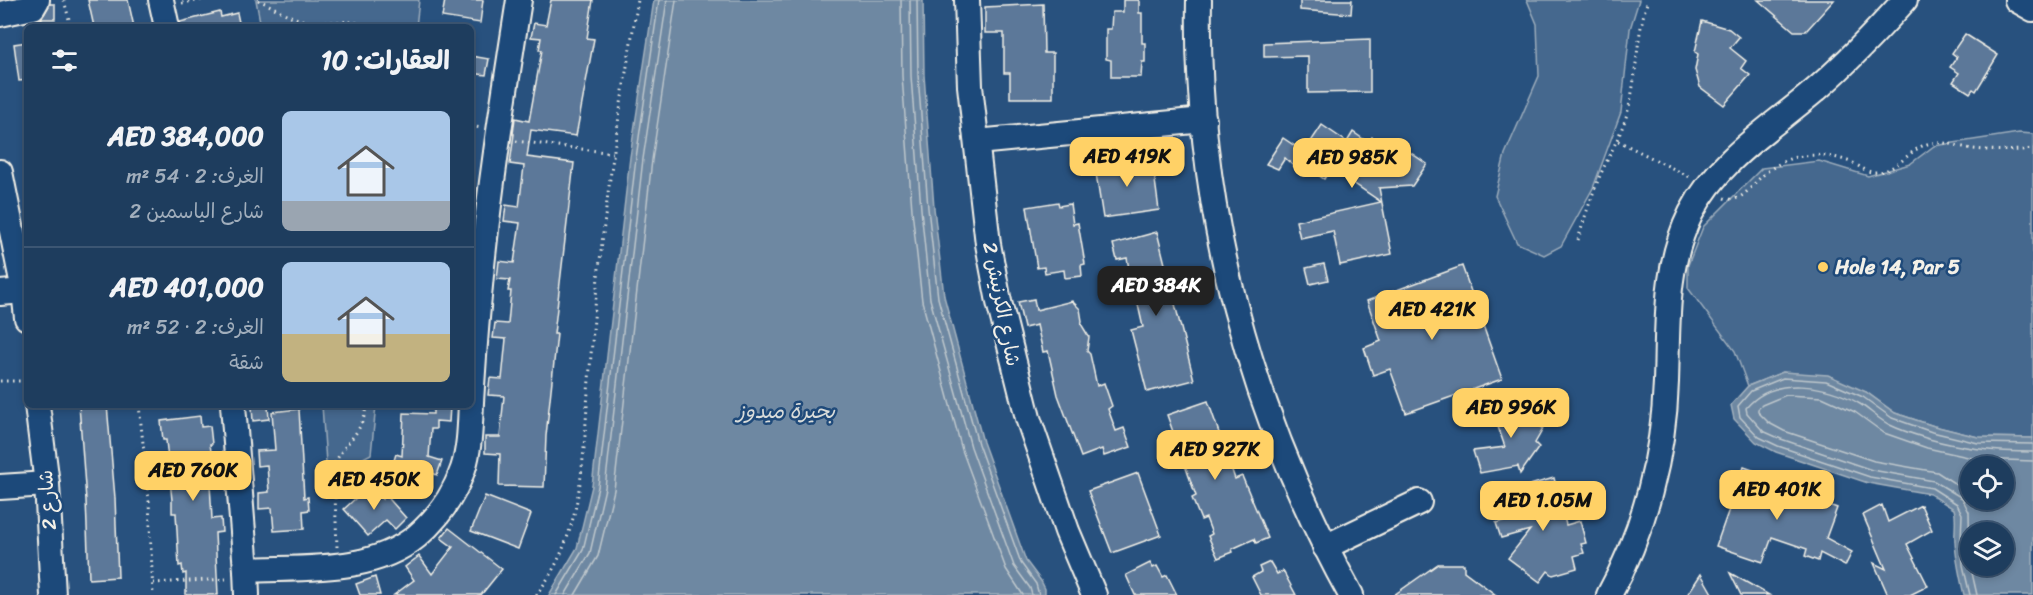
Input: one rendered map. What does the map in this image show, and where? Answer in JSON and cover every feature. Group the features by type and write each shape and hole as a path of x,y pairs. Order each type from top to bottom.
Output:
{"street":[{"path":"0,14 33,7 38,0"},
{"path":"161,0 166,24"},
{"path":"474,367 478,309 497,138 519,0"},
{"name":"شارع الكرنيش 2","path":"967,0 969,77 988,244 1012,361 1047,475 1067,531 1094,595"},
{"path":"1199,0 1198,28 1204,120 1214,208 1235,307 1257,382 1287,466 1325,547 1351,595"},
{"path":"1608,595 1636,533 1652,480 1663,416 1666,383 1666,311 1671,276 1680,241 1692,213 1707,187 1726,164 1852,56 1905,0"},
{"path":"2017,0 2033,9"},
{"path":"977,142 1204,120"},
{"path":"0,172 24,291 0,292"},
{"name":"شارع 2","path":"37,408 47,484 53,595"},
{"path":"233,408 246,595"},
{"path":"246,570 338,565 366,561 393,551 416,537 437,517 453,494 464,468 471,408"},
{"path":"0,486 47,484"},
{"path":"1325,547 1419,502"}],"path":[{"path":"64,0 70,24"},
{"path":"258,0 294,18 308,22 360,24"},
{"path":"536,595 558,560 569,535 576,508 584,447 597,281 638,0"},
{"path":"1578,240 1594,192 1618,141 1632,94 1642,21 1648,0"},
{"path":"497,138 615,153"},
{"path":"1618,141 1672,166 1726,199 1742,197 1775,166 1806,155 1839,158 1872,173 1892,169 1914,151 1931,143 1997,151 2033,149"},
{"path":"0,381 24,381"},
{"path":"139,408 149,501 153,595"},
{"path":"338,565 334,468 338,458 362,425 365,408"},
{"path":"153,583 227,579 246,570"}],"shaded area":[{"path":"256,0 419,0 416,24 260,24"},
{"path":"1527,0 1639,0 1630,29 1621,112 1593,188 1561,246 1544,255 1517,243 1495,196 1505,154 1539,76 1537,24"},
{"path":"2019,133 2033,134 2033,438 1978,437 1934,426 1895,413 1866,392 1783,372 1748,386 1735,351 1688,288 1688,265 1703,227 1762,168 1819,161 1868,176 1910,164 1934,146"},
{"path":"322,408 376,408 371,454 327,477"}],"water":[{"name":"بحيرة ميدوز","path":"654,0 923,0 924,75 934,208 944,296 983,442 1026,561 1041,581 1045,595 549,595 577,548 592,486 630,157"},
{"path":"1783,372 1828,375 1866,392 1895,413 1934,426 1978,437 2033,438 2033,595 1964,595 1958,569 1956,556 1954,509 1930,494 1868,483 1776,452 1756,442 1734,419 1731,405 1748,386"}],"building":[{"path":"88,0 128,0 133,24 93,24"},
{"path":"445,0 483,0 480,23 442,17"},
{"path":"551,0 593,0 587,38 594,39 576,136 531,130 527,157 574,163 554,334 557,334 546,436 544,487 499,486 500,454 485,453 485,437 500,437 504,396 488,395 490,378 502,379 506,339 493,338 495,323 508,324 511,291 508,291 510,280 497,279 499,261 514,263 520,223 504,221 506,205 519,207 524,166 510,164 515,118 529,121 542,50 539,50 541,38 531,37 534,23 546,25"},
{"path":"1123,0 1139,0 1139,13 1142,13 1142,43 1145,43 1145,62 1142,62 1141,77 1111,77 1111,60 1106,59 1106,29 1111,29 1112,12 1123,12"},
{"path":"1300,0 1352,0 1351,14 1300,10"},
{"path":"1758,0 1834,0 1806,31 1794,31"},
{"path":"50,4 55,4 55,19 41,19"},
{"path":"1043,4 1044,53 1053,53 1053,98 1010,98 1010,73 1004,73 1004,33 985,33 985,7"},
{"path":"220,12 221,17 237,13 239,24 180,24 180,22"},
{"path":"1702,21 1729,29 1739,37 1730,48 1746,61 1741,68 1750,75 1724,105 1700,87 1695,70 1698,54 1695,52"},
{"path":"1965,34 1998,55 1976,91 1973,89 1970,93 1953,82 1959,73 1950,67 1957,57 1952,53"},
{"path":"1370,39 1370,92 1308,93 1308,56 1264,57 1264,43"},
{"path":"24,42 24,80 19,81 14,44"},
{"path":"474,56 489,59 486,75 474,73"},
{"path":"1322,125 1347,142 1353,132 1369,143 1372,137 1401,156 1405,149 1427,164 1412,186 1379,188 1392,254 1340,265 1333,231 1300,238 1296,221 1381,202 1331,168 1324,179 1309,169 1304,176 1285,158 1278,169 1266,164 1283,138 1304,152"},
{"path":"1152,158 1159,210 1103,218 1095,167"},
{"path":"1058,202 1059,206 1070,204 1073,224 1078,223 1085,264 1081,265 1082,276 1065,278 1064,270 1045,273 1044,267 1037,268 1027,207"},
{"path":"1157,232 1194,380 1147,392 1131,330 1143,327 1134,287 1150,283 1147,266 1129,269 1127,258 1117,260 1113,244"},
{"path":"1324,264 1328,280 1310,284 1306,268"},
{"path":"1462,266 1502,379 1406,413 1390,369 1373,375 1364,348 1381,341 1367,301"},
{"path":"1034,299 1036,310 1072,301 1080,309 1081,324 1089,337 1087,351 1090,354 1097,386 1104,383 1112,406 1108,409 1116,431 1124,428 1131,447 1104,456 1102,449 1081,457 1058,395 1048,351 1043,352 1037,325 1024,328 1018,302"},
{"path":"1501,399 1513,405 1518,403 1537,416 1533,422 1543,429 1535,443 1539,447 1520,474 1518,466 1480,473 1473,451 1505,447 1496,421 1489,414"},
{"path":"1208,401 1235,479 1242,476 1268,538 1256,543 1254,539 1218,558 1208,536 1212,534 1206,518 1201,520 1192,498 1196,496 1167,415"},
{"path":"79,408 107,408 115,498 118,577 89,579"},
{"path":"252,408 268,408 269,419 253,421"},
{"path":"433,408 450,408 449,422 436,421 436,429 431,429 429,457 442,461 437,475 432,473 425,495 387,483 396,454 402,456 404,413 433,414"},
{"path":"299,409 304,498 308,497 309,510 303,511 304,529 274,531 272,508 259,509 259,493 269,492 267,465 257,466 256,451 275,450 272,412"},
{"path":"200,416 201,427 210,426 215,483 210,484 212,519 221,518 222,532 215,533 218,595 186,595 186,573 183,574 182,565 179,566 176,513 172,513 166,440 163,440 161,421"},
{"path":"1744,467 1781,480 1776,495 1800,503 1804,491 1825,499 1824,503 1837,508 1826,538 1852,552 1845,566 1820,553 1818,561 1805,556 1807,549 1772,537 1763,562 1716,546"},
{"path":"1138,473 1161,535 1112,553 1088,491"},
{"path":"1554,478 1566,525 1580,521 1586,543 1581,544 1584,553 1574,556 1577,568 1553,575 1548,571 1540,582 1508,558 1530,530 1501,538 1496,523 1519,516 1514,496 1525,492 1523,487"},
{"path":"369,486 382,499 384,493 406,518 395,529 386,520 368,536 344,509"},
{"path":"485,496 531,514 518,549 471,531"},
{"path":"1882,505 1888,522 1921,505 1932,530 1907,544 1928,586 1910,595 1888,595 1874,563 1886,569 1863,515"},
{"path":"449,528 502,569 481,595 394,595 414,580 405,567 419,556 432,574 453,547 441,538"},
{"path":"1270,562 1277,574 1283,571 1296,595 1261,595 1252,577 1261,572 1259,567"},
{"path":"1150,563 1153,568 1157,566 1163,577 1167,575 1177,595 1135,595 1126,575"},
{"path":"1438,564 1464,564 1464,571 1496,595 1394,595"},
{"path":"1730,573 1769,595 1741,595"},
{"path":"1701,574 1713,595 1687,595"},
{"path":"375,577 380,595 360,595 356,584"}],"place":[{"name":"Hole 14, Par 5","path":"1823,267"}]}
